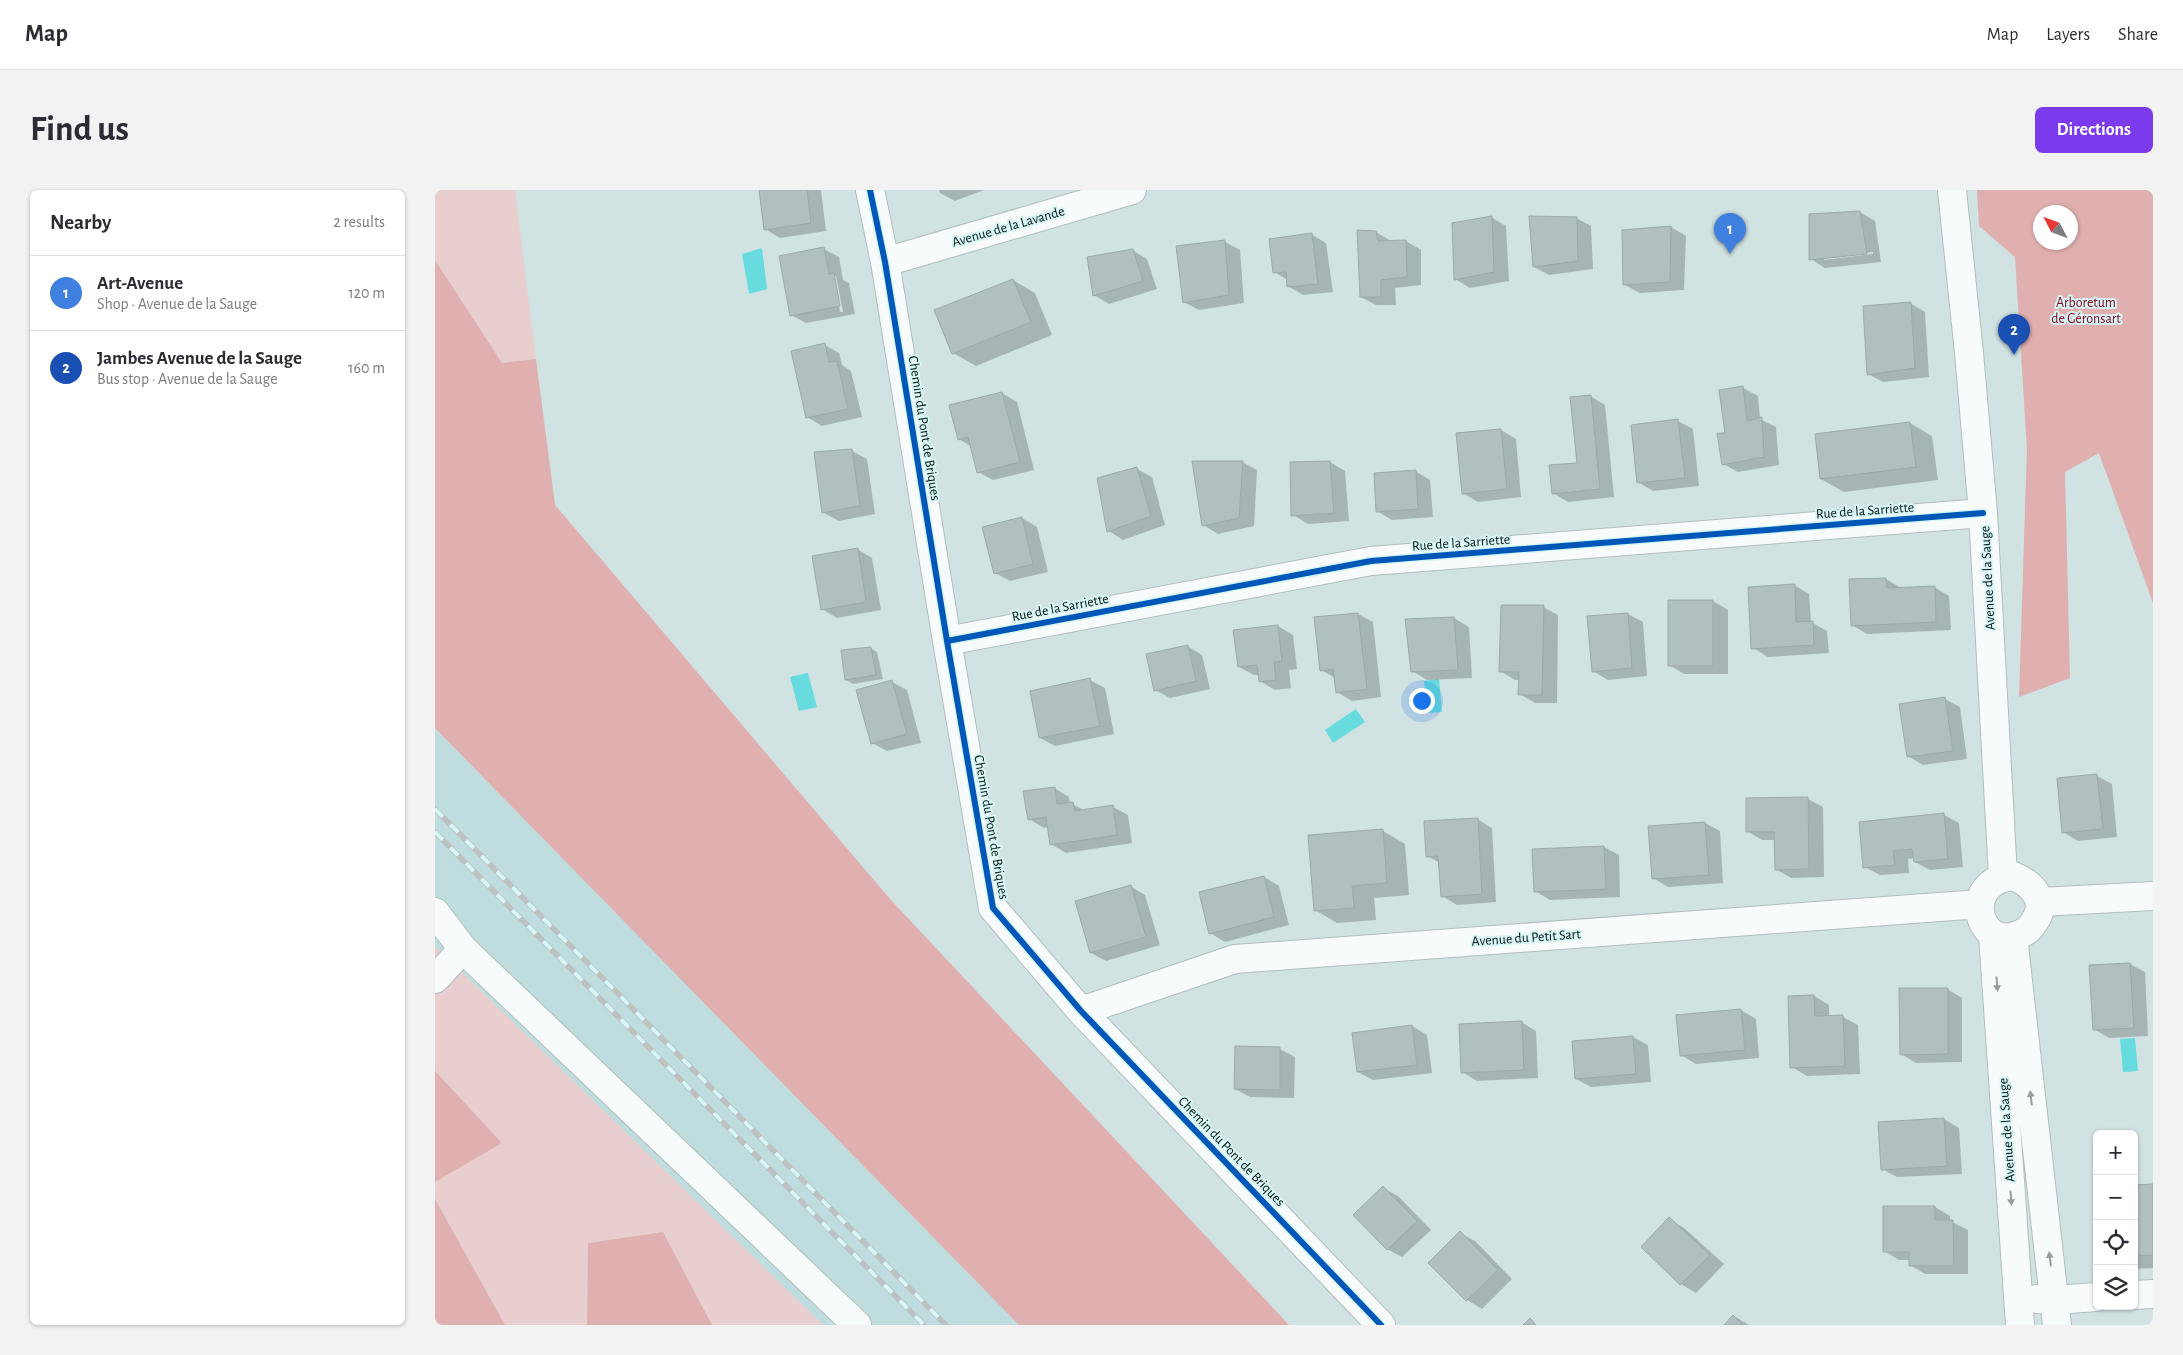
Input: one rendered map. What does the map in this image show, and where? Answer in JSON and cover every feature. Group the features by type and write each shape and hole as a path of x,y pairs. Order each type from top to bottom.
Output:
{"street":[{"name":"Chemin du Pont de Briques","path":"870,190 885,262 993,908 1081,1011 1381,1325"},
{"name":"Avenue de la Lavande","path":"885,262 1131,190"},
{"name":"Avenue de la Sauge","path":"1952,190 1983,513 2003,877"},
{"name":"Rue de la Sarriette","path":"947,641 1371,561 1983,513"},
{"path":"2013,876 2025,881 2035,890 2040,902 2039,916 2030,930 2003,936 1984,924 1980,914 1983,892 1990,883 2003,877 2013,876"},
{"path":"2040,902 2153,896"},
{"name":"Avenue du Petit Sart","path":"1081,1011 1235,959 1980,904"},
{"path":"435,912 463,949 857,1325"},
{"name":"Avenue de la Sauge","path":"2003,936 2020,1325"},
{"name":"Avenue de la Sauge","path":"2003,936 2056,1313"},
{"path":"435,979 463,949"},
{"path":"2138,1295 2153,1294"},
{"path":"2018,1297 2056,1313 2093,1299"}],"shaded area":[{"path":"435,190 515,190 536,359 502,363 435,260"},
{"path":"435,728 1019,1325 823,1325 435,946"},
{"path":"435,946 823,1325 712,1325 663,1232 588,1243 587,1325 505,1325 435,1199 435,1182 502,1143 435,1071"}],"green space":[{"name":"Arboretum de Géronsart","path":"1977,190 2153,190 2153,603 2099,453 2065,472 2070,678 2019,697 2027,449 2015,257 1979,226"},
{"path":"435,260 502,363 536,359 555,505 890,899 1289,1325 1019,1325 435,728"},
{"path":"435,1071 502,1143 435,1182"},
{"path":"435,1199 505,1325 435,1325"},
{"path":"663,1232 712,1325 587,1325 588,1243"}],"water":[{"path":"762,248 767,289 749,294 742,254"},
{"path":"808,673 817,707 799,711 790,677"},
{"path":"1439,679 1442,712 1426,713 1424,681"},
{"path":"1356,709 1365,722 1333,743 1325,730"},
{"path":"2135,1038 2138,1071 2123,1072 2120,1039"}],"building":[{"path":"759,190 807,190 811,223 764,230"},
{"path":"1860,211 1867,254 1809,260 1809,214"},
{"path":"1492,216 1494,272 1454,280 1452,223"},
{"path":"1529,216 1577,217 1578,261 1533,267"},
{"path":"1671,226 1670,282 1623,285 1622,230"},
{"path":"1357,230 1376,231 1378,241 1406,240 1407,277 1381,280 1381,297 1360,297"},
{"path":"1312,233 1318,284 1287,287 1286,272 1273,273 1269,239"},
{"path":"1225,240 1229,295 1183,303 1176,246"},
{"path":"824,247 829,274 834,273 840,306 790,316 779,256"},
{"path":"1133,249 1143,281 1093,296 1087,257"},
{"path":"1013,279 1031,322 952,354 934,310"},
{"path":"1911,302 1915,368 1867,375 1863,306"},
{"path":"825,343 829,362 837,361 848,409 806,418 791,351"},
{"path":"1743,386 1747,421 1762,417 1764,457 1722,465 1717,433 1725,433 1719,390"},
{"path":"1002,392 1020,462 977,473 968,437 958,440 949,405"},
{"path":"1591,395 1600,489 1552,494 1549,465 1577,463 1570,397"},
{"path":"1678,419 1685,478 1637,483 1631,425"},
{"path":"1910,422 1916,467 1820,479 1815,434"},
{"path":"1501,429 1507,489 1462,494 1456,433"},
{"path":"852,449 860,506 822,513 814,452"},
{"path":"1192,461 1243,461 1239,518 1202,526"},
{"path":"1330,461 1334,513 1291,516 1290,462"},
{"path":"1137,467 1151,516 1107,532 1097,478"},
{"path":"1416,470 1418,509 1376,512 1374,473"},
{"path":"1022,517 1033,564 994,574 982,527"},
{"path":"858,548 866,602 821,610 812,556"},
{"path":"1886,578 1887,588 1935,586 1936,622 1851,626 1849,579"},
{"path":"1795,584 1796,622 1813,621 1814,645 1751,649 1748,587"},
{"path":"1668,600 1713,600 1713,666 1668,666"},
{"path":"1501,605 1544,605 1542,695 1518,695 1519,672 1499,672"},
{"path":"1358,613 1367,689 1336,693 1333,669 1320,671 1314,617"},
{"path":"1628,613 1632,668 1592,672 1587,616"},
{"path":"1454,617 1458,670 1411,672 1405,619"},
{"path":"1278,625 1282,661 1274,662 1276,680 1259,682 1257,665 1238,667 1233,630"},
{"path":"1188,645 1196,681 1154,691 1146,654"},
{"path":"871,647 876,675 845,680 841,650"},
{"path":"1090,678 1100,726 1039,738 1030,691"},
{"path":"892,680 907,734 871,744 856,690"},
{"path":"1945,697 1953,751 1907,757 1899,704"},
{"path":"2097,774 2103,829 2062,833 2057,778"},
{"path":"1055,787 1057,804 1073,802 1075,811 1113,805 1117,835 1050,845 1046,817 1028,820 1023,791"},
{"path":"1808,797 1809,869 1775,870 1774,832 1746,832 1746,798"},
{"path":"1944,813 1948,859 1914,862 1912,849 1893,851 1895,865 1863,868 1859,822"},
{"path":"1478,818 1482,894 1441,897 1438,856 1426,857 1424,821"},
{"path":"1705,822 1709,875 1652,879 1648,826"},
{"path":"1383,829 1387,883 1352,886 1354,908 1314,911 1308,835"},
{"path":"1604,846 1606,889 1534,892 1532,849"},
{"path":"1264,876 1274,917 1209,934 1199,892"},
{"path":"1131,885 1146,937 1090,953 1075,901"},
{"path":"2130,963 2134,1028 2093,1030 2089,965"},
{"path":"1899,988 1948,988 1948,1054 1900,1055"},
{"path":"1814,995 1815,1016 1843,1015 1845,1066 1790,1068 1788,996"},
{"path":"1741,1009 1745,1050 1680,1056 1676,1015"},
{"path":"1522,1021 1524,1070 1461,1073 1459,1024"},
{"path":"1412,1025 1417,1065 1357,1072 1352,1033"},
{"path":"1633,1036 1636,1074 1575,1079 1572,1041"},
{"path":"1235,1046 1280,1047 1280,1090 1234,1089"},
{"path":"1944,1118 1947,1166 1881,1170 1878,1122"},
{"path":"2153,1184 2153,1255 2138,1256 2138,1185"},
{"path":"1383,1186 1417,1221 1387,1250 1353,1215"},
{"path":"1883,1206 1935,1206 1935,1220 1953,1220 1954,1266 1909,1266 1909,1252 1883,1252"},
{"path":"1669,1217 1710,1255 1680,1285 1641,1247"},
{"path":"1460,1231 1498,1270 1466,1301 1428,1263"},
{"path":"1733,1315 1743,1325 1724,1325"},
{"path":"1530,1318 1536,1325 1523,1325"}],"railway":[{"path":"435,809 946,1325"},
{"path":"435,832 924,1325"}],"cycle path":[{"path":"870,190 885,262 993,908 1081,1011 1381,1325"},
{"path":"947,641 1371,561 1983,513"}],"place":[{"name":"Art-Avenue","path":"1730,254"},
{"name":"Jambes Avenue de la Sauge","path":"2014,355"}]}
